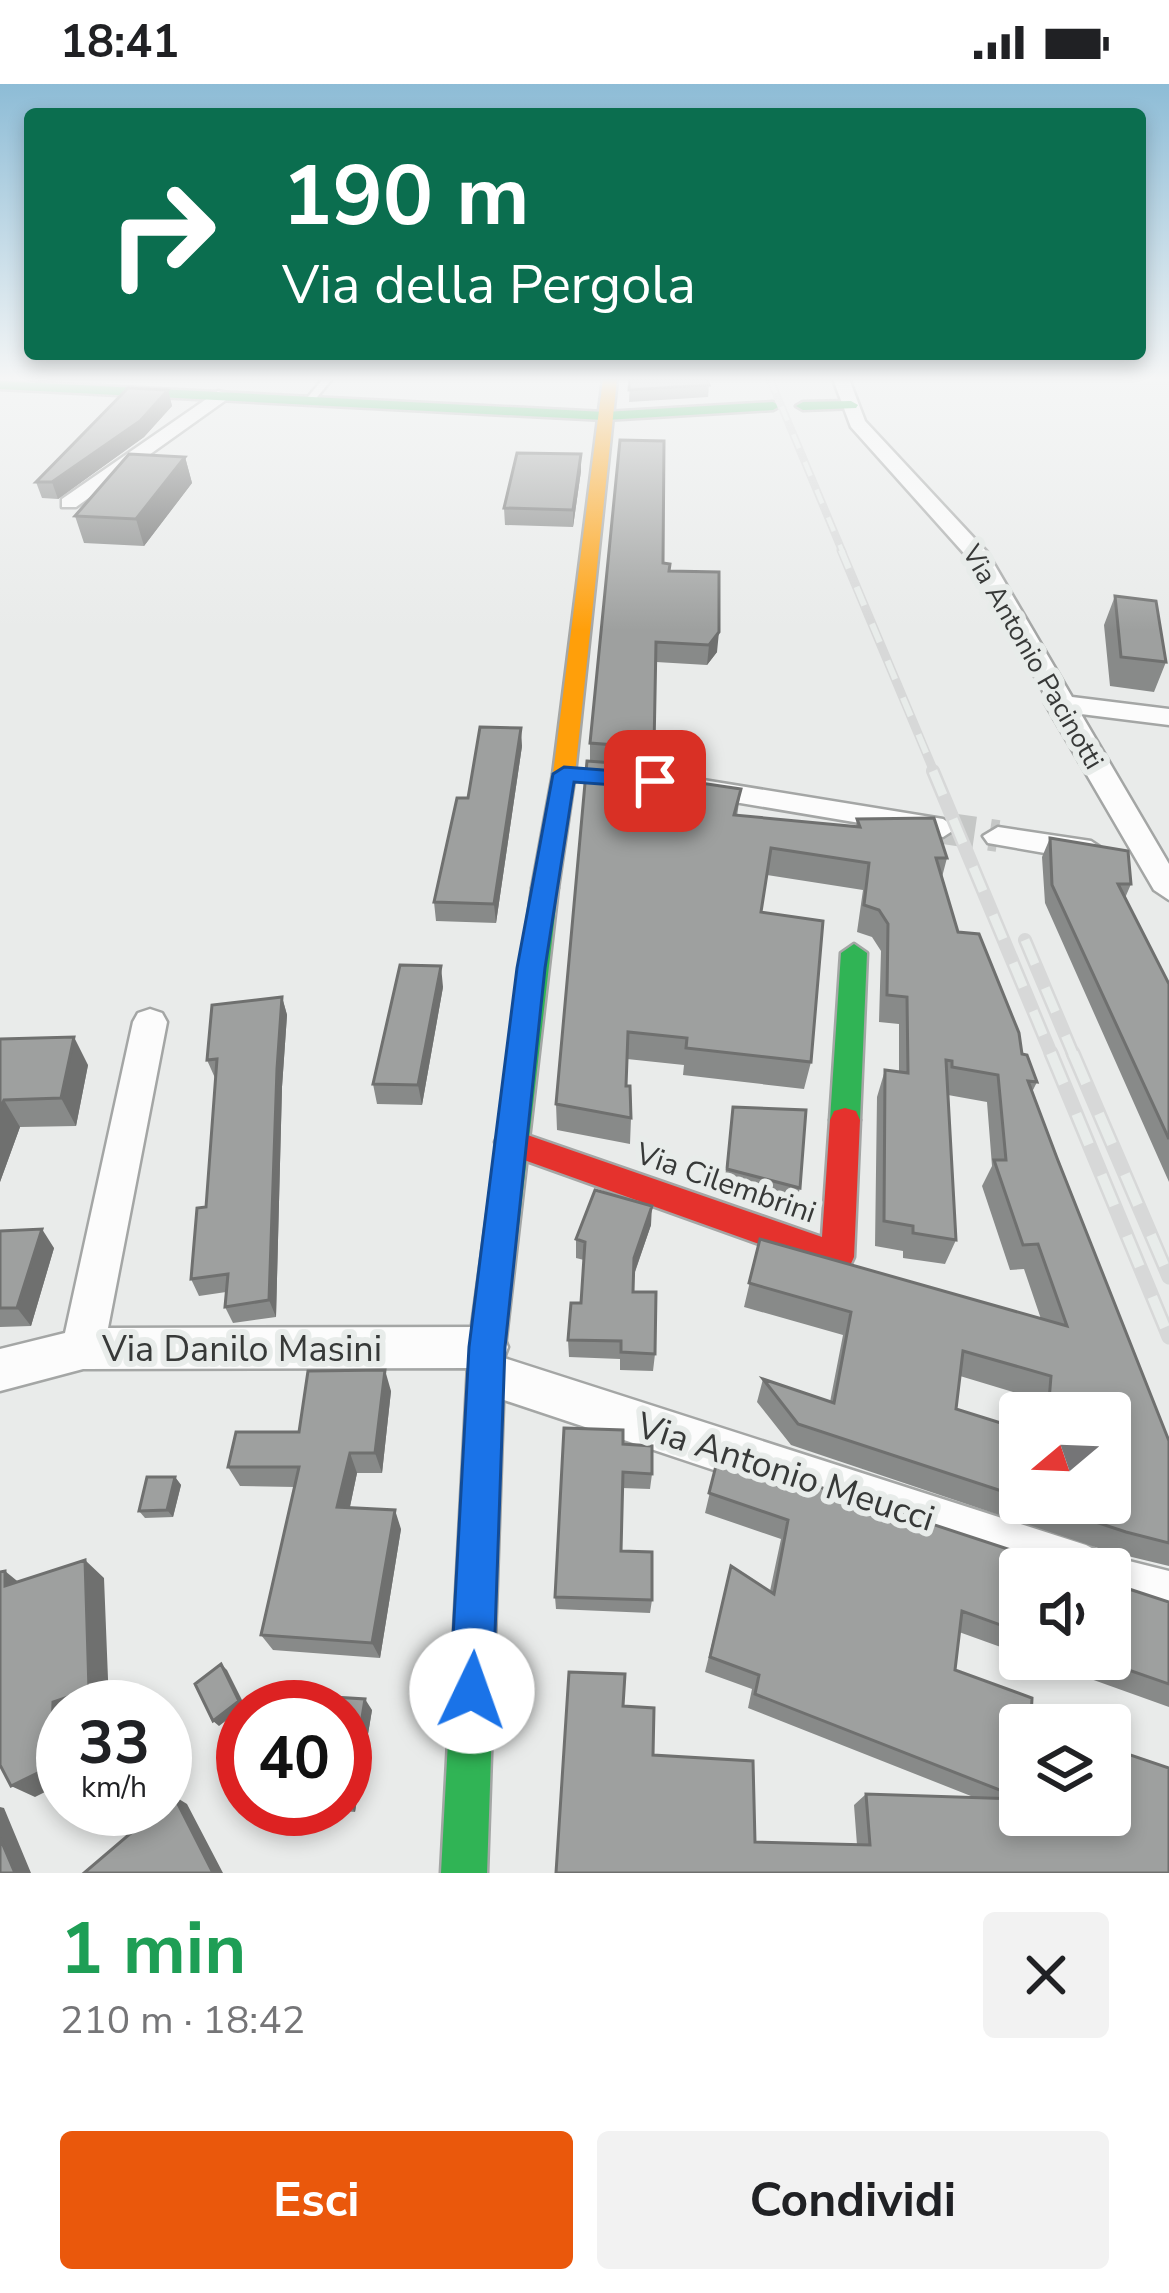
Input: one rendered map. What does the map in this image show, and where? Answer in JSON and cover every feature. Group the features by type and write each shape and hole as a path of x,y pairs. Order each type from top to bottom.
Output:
{"street":[{"path":"69,503 127,462"},
{"path":"464,1873 487,1360 531,968 575,775 601,462"},
{"name":"Via Antonio Pacinotti","path":"890,462 959,530 979,557 1058,703 1160,862 1169,890"},
{"path":"1058,703 1169,718"},
{"path":"677,784 943,828"},
{"path":"998,836 1160,862"},
{"name":"Via Cilembrini","path":"510,1142 836,1257 854,952"},
{"path":"82,1349 150,1022"},
{"name":"Via Danilo Masini","path":"0,1370 82,1349 487,1360"},
{"name":"Via Antonio Meucci","path":"487,1360 1026,1548"},
{"path":"1131,1584 1169,1596"}],"building":[{"path":"55,462 80,462 52,482 36,482"},
{"path":"122,462 181,462 136,519 75,516"},
{"path":"515,462 580,462 573,510 504,508"},
{"path":"618,462 664,462 663,563 670,564 669,571 719,572 719,632 709,645 656,642 654,748 590,743"},
{"path":"1115,596 1156,601 1166,662 1121,657"},
{"path":"480,727 521,728 494,904 434,902 457,798 468,798"},
{"path":"587,761 654,766 653,776 741,789 734,815 860,827 857,819 934,818 947,858 936,858 958,932 979,934 1019,1033 1022,1054 1027,1055 1037,1082 1028,1081 1169,1441 1169,1543 1102,1524 1131,1524 1131,1392 1050,1392 1051,1376 963,1351 956,1409 999,1422 999,1490 798,1424 763,1379 834,1403 851,1312 749,1283 760,1239 1067,1326 1038,1244 1023,1245 994,1160 1006,1160 998,1075 952,1067 952,1061 946,1060 956,1240 913,1233 913,1226 884,1221 885,1070 908,1073 907,997 887,995 888,924 879,910 864,905 869,863 771,848 761,912 823,921 811,1062 686,1048 687,1038 628,1032 626,1086 630,1086 631,1118 556,1104"},
{"path":"1050,838 1128,851 1131,884 1118,884 1169,984 1169,1139 1052,885"},
{"path":"400,965 441,966 418,1085 373,1084"},
{"path":"282,997 269,1300 225,1307 228,1274 191,1279 197,1208 206,1207 217,1059 207,1060 212,1005"},
{"path":"74,1037 61,1098 4,1100 0,1109 0,1039"},
{"path":"733,1107 806,1110 800,1188 727,1169"},
{"path":"595,1190 652,1206 634,1258 633,1292 656,1292 655,1354 621,1352 621,1341 568,1340 571,1303 581,1303 585,1242 576,1239"},
{"path":"42,1229 17,1308 0,1308 0,1231"},
{"path":"385,1370 375,1453 350,1453 337,1507 395,1510 372,1643 261,1635 299,1467 228,1467 236,1432 299,1432 308,1371"},
{"path":"564,1428 623,1430 623,1444 652,1446 652,1474 623,1472 621,1551 652,1552 652,1600 555,1597"},
{"path":"719,1454 1005,1548 999,1548 999,1624 962,1611 955,1670 1032,1698 1032,1704 999,1704 999,1790 755,1694 759,1675 710,1657 731,1566 774,1594 788,1520 709,1493"},
{"path":"147,1477 175,1477 167,1510 139,1511"},
{"path":"85,1560 89,1680 36,1680 36,1774 11,1786 0,1765 0,1572 5,1571 5,1586"},
{"path":"1131,1590 1169,1602 1169,1684 1131,1671"},
{"path":"221,1664 229,1680 216,1680 213,1721 195,1684"},
{"path":"569,1672 625,1674 623,1706 654,1708 653,1755 753,1761 755,1842 870,1845 866,1794 999,1798 999,1836 1131,1836 1131,1755 1169,1768 1169,1873 556,1873"},
{"path":"192,1832 213,1873 84,1873 127,1836 192,1836"},
{"path":"0,1838 15,1873 0,1873"}],"tunnel":[{"path":"943,828 998,836"}],"railway":[{"path":"805,462 843,553"},
{"path":"841,550 935,774"},
{"path":"933,771 1052,1056"},
{"path":"1025,940 1074,1056"},
{"path":"1051,1053 1169,1337"},
{"path":"1073,1053 1169,1277"}],"traffic: fast":[{"path":"464,1873 487,1347 545,888"},
{"path":"845,1120 854,953"}],"traffic: slow":[{"path":"545,888 564,774 600,462"}],"traffic: jam":[{"path":"510,1142 837,1257 845,1120"}],"route":[{"path":"472,1691 487,1347 531,968 564,774 655,781"}]}
